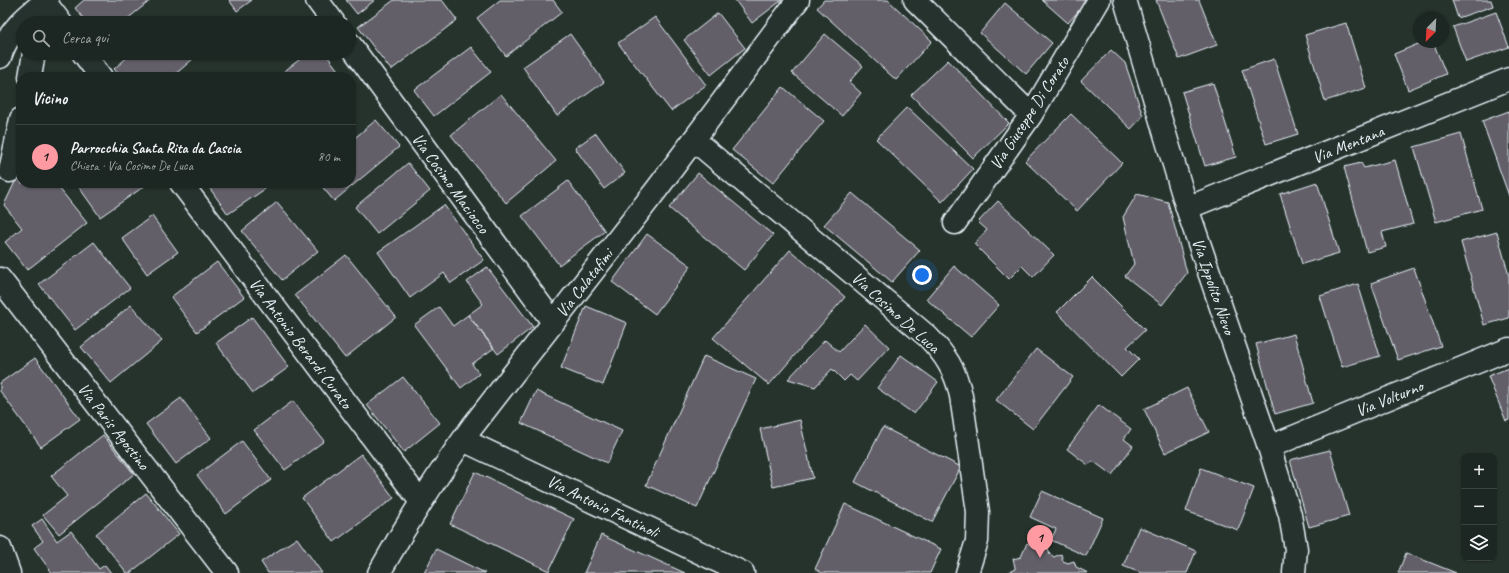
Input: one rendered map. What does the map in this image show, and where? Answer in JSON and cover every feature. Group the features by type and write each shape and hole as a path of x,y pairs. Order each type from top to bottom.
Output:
{"street":[{"path":"317,0 329,16"},
{"name":"Via Calatafimi","path":"379,573 421,502 463,440 694,140 798,0"},
{"path":"916,0 1031,115"},
{"name":"Via Giuseppe Di Corato","path":"955,223 1031,115 1099,0"},
{"name":"Via Ippolito Nievo","path":"1125,0 1187,208 1269,447 1293,525 1296,549 1294,573"},
{"path":"42,16 46,1"},
{"path":"46,1 56,16"},
{"path":"25,16 46,1"},
{"path":"0,57 8,37 16,27"},
{"name":"Via Cosimo Maciocco","path":"356,53 553,322"},
{"path":"31,72 33,60"},
{"path":"88,60 97,72"},
{"name":"Via Mentana","path":"1187,208 1509,79"},
{"name":"Via Cosimo De Luca","path":"694,140 911,322 939,348 950,363 961,396 978,512 977,541 967,573"},
{"path":"10,171 16,143"},
{"name":"Via Antonio Berardi Curato","path":"185,188 421,502"},
{"name":"Via Paris Agostino","path":"0,279 227,573"},
{"name":"Via Volturno","path":"1269,447 1509,349"},
{"name":"Via Antonio Fantinoli","path":"463,440 729,570"},
{"path":"0,548 9,573"}],"building":[{"path":"84,0 151,0 131,16 81,16 75,8"},
{"path":"229,0 252,0 237,11"},
{"path":"346,0 375,0 357,14"},
{"path":"394,0 442,0 457,20 391,70 358,27"},
{"path":"500,0 553,0 562,12 506,56 477,18"},
{"path":"735,0 782,0 752,23"},
{"path":"824,0 888,0 932,41 896,80 817,8"},
{"path":"1042,0 1088,0 1068,23"},
{"path":"1156,0 1199,0 1217,45 1179,59"},
{"path":"1452,0 1491,0 1493,6 1458,18"},
{"path":"1005,3 1052,43 1026,74 980,33"},
{"path":"1496,12 1509,47 1466,62 1453,27"},
{"path":"718,13 745,48 711,75 684,40"},
{"path":"655,17 706,85 671,111 618,43"},
{"path":"1346,23 1366,88 1325,101 1305,35"},
{"path":"570,34 604,82 557,116 523,67"},
{"path":"825,34 863,66 849,82 861,93 842,116 792,73"},
{"path":"1413,46 1413,48 1435,48 1446,74 1408,90 1394,54"},
{"path":"471,47 491,72 434,116 414,90"},
{"path":"1111,50 1125,63 1143,116 1131,129 1081,81"},
{"path":"1274,59 1298,134 1266,144 1242,70"},
{"path":"124,60 192,60 178,72 117,72 114,69"},
{"path":"299,60 330,60 339,72 283,72"},
{"path":"948,60 1009,123 973,158 911,95"},
{"path":"1213,83 1236,157 1205,166 1182,92"},
{"path":"783,87 824,121 773,183 732,150"},
{"path":"501,94 556,161 506,203 451,135"},
{"path":"907,107 973,169 942,202 876,139"},
{"path":"1509,111 1509,196 1482,121"},
{"path":"1071,114 1122,163 1077,211 1025,161"},
{"path":"376,120 399,147 356,183 356,137"},
{"path":"596,133 625,173 604,189 575,148"},
{"path":"1461,134 1482,209 1436,222 1414,147"},
{"path":"1395,160 1413,224 1382,232 1386,247 1367,252 1344,167 1361,163 1364,168"},
{"path":"408,163 430,191 377,234 355,207"},
{"path":"698,173 773,235 744,270 669,208"},
{"path":"16,180 16,188 59,188 87,223 27,270 5,242 22,228 4,205"},
{"path":"568,181 605,231 559,265 522,216"},
{"path":"1317,182 1339,253 1302,264 1280,194"},
{"path":"80,188 142,188 100,217"},
{"path":"210,188 264,188 265,189 228,214"},
{"path":"323,188 350,188 334,201"},
{"path":"852,193 920,250 892,282 824,225"},
{"path":"1137,194 1168,202 1187,273 1162,305 1125,276 1134,264 1123,217"},
{"path":"998,201 1054,255 1033,277 1022,266 1009,279 974,244 987,230 978,222"},
{"path":"277,202 318,251 282,280 242,231"},
{"path":"444,205 484,260 451,283 444,273 410,298 378,252"},
{"path":"152,216 178,252 147,274 122,238"},
{"path":"1497,232 1509,276 1509,318 1484,325 1461,242"},
{"path":"647,234 691,266 655,314 612,282"},
{"path":"94,242 130,288 75,330 39,284"},
{"path":"790,250 845,297 769,385 713,338"},
{"path":"346,255 396,317 345,358 295,295"},
{"path":"217,262 244,297 197,332 171,297"},
{"path":"954,266 999,305 971,337 926,299"},
{"path":"487,267 533,327 498,354 468,315 483,304 467,282"},
{"path":"1414,268 1441,346 1398,360 1371,283"},
{"path":"1092,277 1145,330 1127,347 1139,359 1121,377 1057,312"},
{"path":"1358,284 1380,356 1342,367 1320,296"},
{"path":"131,305 162,341 111,383 81,347"},
{"path":"586,306 627,323 603,385 561,368"},
{"path":"439,307 453,326 468,315 494,348 472,364 479,374 461,388 414,325"},
{"path":"252,317 289,367 253,393 216,343"},
{"path":"865,324 889,347 857,381 850,375 844,381 832,369 815,387 788,379 825,340 839,352"},
{"path":"1294,334 1313,403 1275,414 1256,344"},
{"path":"1036,349 1073,377 1033,429 996,400"},
{"path":"901,355 938,382 914,414 877,388"},
{"path":"704,356 756,379 697,508 646,485"},
{"path":"35,358 80,419 41,447 0,391 0,383"},
{"path":"1509,368 1509,420 1506,421 1488,376"},
{"path":"403,377 440,423 404,452 367,405"},
{"path":"1187,388 1209,432 1165,453 1144,409"},
{"path":"536,391 622,431 607,463 521,423"},
{"path":"181,398 211,438 176,464 146,424"},
{"path":"293,401 324,441 285,470 254,430"},
{"path":"1099,405 1131,429 1124,439 1133,446 1112,475 1093,461 1088,465 1067,449"},
{"path":"800,420 813,478 773,487 760,429"},
{"path":"883,427 961,467 932,522 855,482"},
{"path":"103,435 134,474 59,534 43,515 67,496 51,476"},
{"path":"242,441 271,480 226,514 197,475"},
{"path":"1330,450 1349,516 1309,527 1290,460"},
{"path":"361,454 394,498 334,542 302,498"},
{"path":"1201,468 1254,488 1238,530 1186,511"},
{"path":"475,472 574,519 549,571 450,524"},
{"path":"1042,491 1103,518 1086,556 1051,540 1056,529 1030,517"},
{"path":"146,493 179,534 130,573 127,573 96,534"},
{"path":"845,504 941,549 930,573 822,573 815,569"},
{"path":"42,519 57,541 71,531 99,569 105,565 111,573 52,573 34,548 43,541 32,526"},
{"path":"1139,527 1196,551 1187,573 1141,573 1123,566"},
{"path":"601,535 685,573 584,573"},
{"path":"297,538 322,573 268,573 261,562"},
{"path":"1027,543 1041,550 1048,548 1050,554 1054,557 1061,554 1063,561 1068,563 1074,561 1076,567 1088,573 1007,573 1015,569 1013,559 1021,557"},
{"path":"436,549 485,573 424,573"},
{"path":"1406,553 1456,573 1398,573"}],"place":[{"name":"Parrocchia Santa Rita da Cascia","path":"1040,558"}]}
